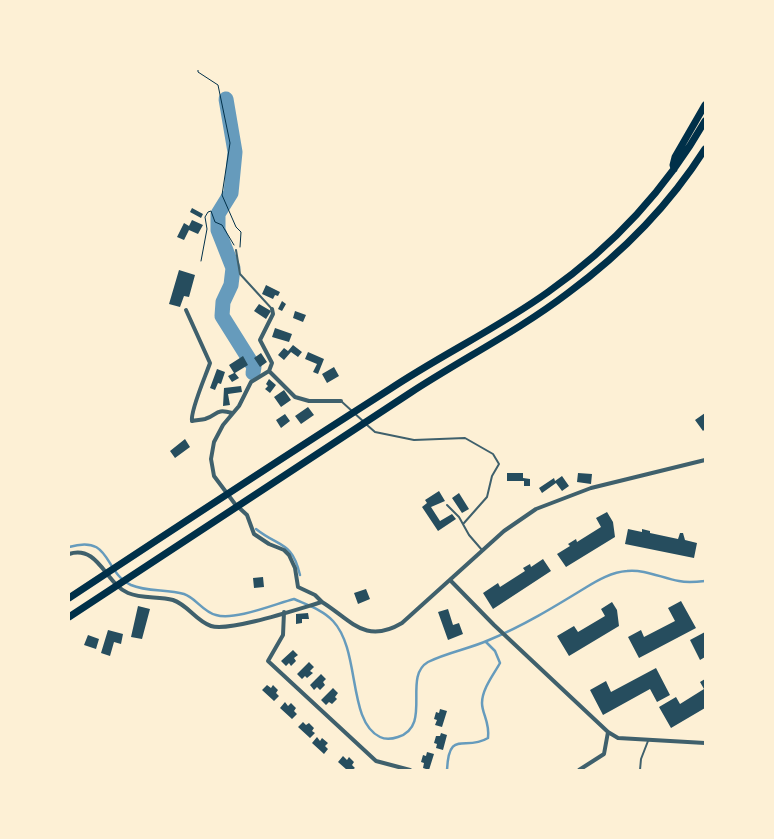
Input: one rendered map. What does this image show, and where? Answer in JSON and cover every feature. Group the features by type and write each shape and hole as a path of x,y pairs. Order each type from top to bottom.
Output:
{"highway":[{"path":"674,169 675,157 705,105"},
{"path":"69,598 414,373 499,324 548,292 595,255 633,219 674,169 705,121"},
{"path":"69,617 422,385 568,294 627,243 672,194 705,149"}],"street":[{"path":"272,309 273,314 260,340 272,363 269,371 251,382 239,406 232,413 214,442 211,459 214,476 235,504 247,515 254,534 269,544 284,550 289,555 295,568 298,587 315,595 361,630 385,631 402,623 482,550 520,519 557,499 591,488 705,460"},
{"path":"186,310 210,363 200,396 191,413 192,420 206,419 215,412 222,410 232,413"},
{"path":"269,371 295,397 309,401 342,401"},
{"path":"69,554 82,552 89,555 121,590 130,594 172,600 209,625 219,628 322,602"},
{"path":"450,580 494,625 608,732 618,738 705,743"},
{"path":"284,612 283,635 268,661 376,761 410,770"},
{"path":"579,770 604,754 608,732"}],"lane":[{"path":"236,250 240,274 272,309"},
{"path":"342,401 375,432 414,440 465,438 493,454 499,464 492,476 487,497 464,523"},
{"path":"448,505 464,523 469,535 482,550"},
{"path":"640,770 641,758 649,739"}],"path":[{"path":"198,69 198,72 218,86 230,143 222,195 242,236 242,245 236,250 222,225 215,222 211,212 208,212 205,217 207,229 201,261"}],"building":[{"path":"192,208 203,214 201,218 190,212"},
{"path":"192,220 203,225 198,234 189,230 184,240 177,237 184,223 189,226"},
{"path":"179,270 195,275 189,297 184,296 180,307 169,304"},
{"path":"266,285 280,292 278,296 275,295 273,299 262,294"},
{"path":"282,301 286,304 282,311 278,309"},
{"path":"259,304 271,311 266,319 254,311"},
{"path":"295,311 306,315 303,322 293,318"},
{"path":"275,328 292,334 289,342 272,337"},
{"path":"293,345 302,352 298,357 291,352 284,360 278,355 284,348 288,351"},
{"path":"308,352 324,359 318,374 313,372 317,364 305,359"},
{"path":"261,353 267,362 260,367 254,358"},
{"path":"243,356 248,365 235,373 239,378 232,382 228,376 234,373 229,365"},
{"path":"334,367 339,376 327,383 322,374"},
{"path":"217,369 225,372 221,384 218,383 215,390 210,388"},
{"path":"269,379 276,385 270,393 265,389 268,386 266,384"},
{"path":"241,386 242,392 228,394 230,405 223,406 224,388"},
{"path":"284,390 291,400 281,407 274,397"},
{"path":"308,407 314,415 301,424 295,416"},
{"path":"705,413 705,429 703,431 695,420"},
{"path":"285,414 290,421 281,428 276,420"},
{"path":"185,439 190,447 175,458 170,451"},
{"path":"507,473 523,473 523,478 530,479 530,486 524,486 524,481 507,481"},
{"path":"578,473 592,474 591,484 577,482"},
{"path":"562,476 569,486 562,491 556,483 542,493 539,488 554,478 555,481"},
{"path":"439,491 445,501 431,507 440,521 452,514 456,519 438,531 422,507 427,503 425,500"},
{"path":"459,493 469,509 462,513 452,498"},
{"path":"607,512 613,522 615,537 566,567 557,554 570,546 568,544 576,539 577,542 601,527 596,518"},
{"path":"628,529 642,532 642,529 650,531 650,533 678,539 680,533 683,533 685,540 697,543 694,558 625,544"},
{"path":"543,559 551,571 493,609 483,593 498,583 500,587 525,571 523,568 530,564 531,567"},
{"path":"263,577 264,587 254,588 253,578"},
{"path":"366,589 370,599 358,604 354,593"},
{"path":"681,601 696,628 639,658 628,637 641,630 644,637 675,621 668,608"},
{"path":"612,602 617,610 619,626 569,656 557,636 574,626 578,632 605,616 601,609"},
{"path":"138,606 150,609 142,639 131,637"},
{"path":"448,609 453,625 459,623 463,634 448,640 438,612"},
{"path":"308,613 309,619 302,619 302,623 296,624 296,614"},
{"path":"108,630 123,634 121,644 114,642 110,656 101,653"},
{"path":"705,632 705,657 700,660 690,640"},
{"path":"88,635 99,639 96,649 84,645"},
{"path":"293,650 298,655 294,658 296,661 291,666 289,663 286,666 281,661"},
{"path":"309,662 314,667 310,671 313,673 307,678 305,676 302,679 297,674"},
{"path":"656,668 670,695 657,702 650,689 603,715 590,690 606,681 611,692"},
{"path":"321,674 326,679 323,682 325,685 320,690 317,687 314,690 310,685"},
{"path":"705,679 705,708 671,728 659,707 676,697 680,704 704,689 700,682"},
{"path":"267,685 271,688 273,685 278,690 276,693 279,696 274,701 262,690"},
{"path":"333,688 338,693 335,697 337,699 332,704 329,702 326,705 321,700"},
{"path":"285,702 288,706 291,703 296,708 294,711 297,714 292,719 280,708"},
{"path":"440,709 447,711 442,727 435,725 437,720 434,719 436,712 439,713"},
{"path":"303,722 306,725 309,723 314,728 312,731 315,733 310,738 298,727"},
{"path":"441,733 447,735 443,750 436,748 437,744 434,743 436,736 440,736"},
{"path":"317,737 320,741 322,738 328,743 325,746 328,749 324,754 312,743"},
{"path":"427,752 434,754 429,770 423,768 424,763 421,762 423,755 426,756"},
{"path":"343,756 347,760 349,757 354,762 352,765 355,768 347,770 338,762"}],"waterway":[{"path":"226,99 235,152 231,193 218,214 218,230 233,268 231,285 223,302 222,316 254,367 253,373"},
{"path":"256,529 289,551 297,564 300,575"},
{"path":"69,547 83,544 93,546 106,556 122,579 131,585 144,589 184,594 207,611 216,615 233,616 244,614 294,599 320,611 333,621 342,634 348,650 358,701 363,716 370,729 380,737 387,739 398,737 408,731 414,723 417,678 421,669 428,662 502,635 595,582 616,573 640,571 682,582 705,581"},
{"path":"447,770 448,757 455,745 480,742 488,738 488,727 482,703 486,687 500,663 495,651 486,642"}]}
